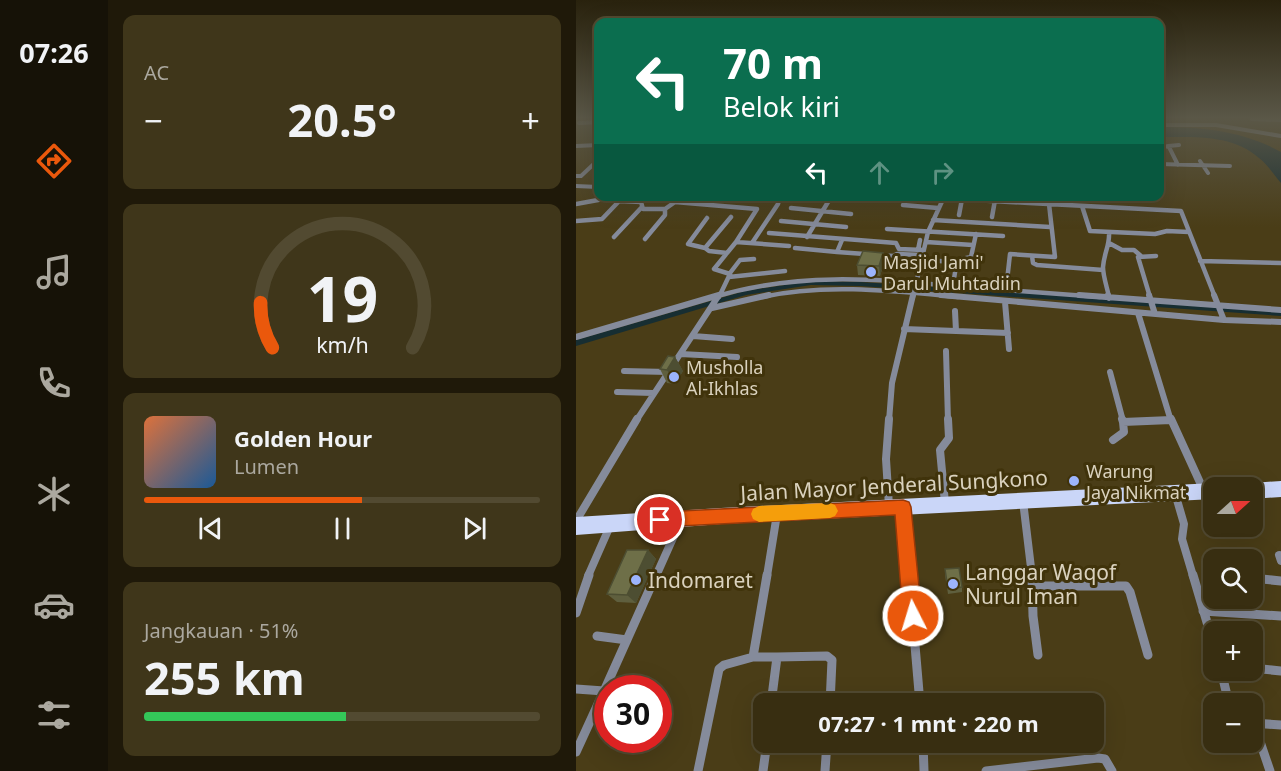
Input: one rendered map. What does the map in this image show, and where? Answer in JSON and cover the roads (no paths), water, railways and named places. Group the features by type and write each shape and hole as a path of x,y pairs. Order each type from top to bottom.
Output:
{"main road":[{"path":"1263,490 1281,489"},
{"name":"Jalan Mayor Jenderal Sungkono","path":"576,526 681,518 1203,492"}],"street":[{"path":"1173,155 1178,165"},
{"path":"578,177 594,163"},
{"path":"1201,163 1208,173"},
{"path":"1164,164 1201,163 1230,166"},
{"path":"576,186 594,187"},
{"path":"576,204 594,201"},
{"path":"576,221 602,219 619,201 665,210"},
{"path":"614,237 644,201"},
{"path":"752,243 778,201"},
{"path":"807,237 828,201"},
{"path":"919,693 896,507 886,459 888,413 892,383 916,283 923,241 942,201"},
{"path":"959,215 962,201"},
{"path":"992,217 995,201"},
{"path":"1021,201 1082,206 1176,209 1183,212 1223,319"},
{"path":"645,238 665,214 665,210 675,202 756,208 736,242 714,270 729,275 785,271"},
{"path":"1006,290 1009,255 1055,257 1048,204"},
{"path":"903,205 938,208"},
{"path":"1082,206 1088,230 1155,234 1167,231 1189,232"},
{"path":"791,208 851,213"},
{"path":"705,248 730,217"},
{"path":"707,218 688,244 709,251 727,253"},
{"path":"933,220 1050,227"},
{"path":"782,221 846,227"},
{"path":"887,229 1003,236"},
{"path":"1109,232 1110,243 1103,270 1109,298"},
{"path":"769,233 896,243 898,251"},
{"path":"953,285 957,262 959,259 970,257 976,234"},
{"path":"837,252 843,240"},
{"path":"923,241 973,244"},
{"path":"736,242 789,246"},
{"path":"1110,243 1122,249 1134,250 1141,255 1156,256"},
{"path":"795,248 893,256 898,251"},
{"path":"898,251 957,262"},
{"path":"915,265 920,254"},
{"path":"1141,255 1138,257 1155,313"},
{"path":"1032,256 1033,263 1037,265 1103,270"},
{"path":"576,521 653,393 713,307 729,275 740,260 754,259"},
{"path":"1200,261 1281,263"},
{"path":"576,337 759,285 819,278 953,285 1152,302 1281,310"},
{"path":"713,307 784,292 830,290 913,292 1138,313 1281,322"},
{"path":"1005,302 1009,349"},
{"path":"955,311 957,331"},
{"path":"1138,313 1171,420 1203,481"},
{"path":"904,329 1008,333"},
{"path":"693,336 732,339"},
{"path":"945,504 940,450 949,438 946,351"},
{"path":"681,354 737,357"},
{"path":"624,371 668,372"},
{"path":"1110,372 1124,432 1113,440"},
{"path":"617,392 653,393"},
{"path":"1123,422 1171,420"},
{"path":"1175,493 1184,524 1182,539 1206,621"},
{"path":"1022,500 1033,586 1038,655"},
{"path":"753,657 777,513"},
{"path":"611,675 681,518"},
{"path":"576,613 592,566 612,523"},
{"path":"1263,579 1281,580"},
{"path":"1033,586 1126,586 1130,592 1148,655"},
{"path":"1203,611 1281,615"},
{"path":"597,636 627,640"},
{"path":"698,771 719,669 724,665 753,657 827,656 832,660 830,693"},
{"path":"772,693 777,657"},
{"path":"1263,669 1281,671"},
{"path":"576,689 594,690"},
{"path":"576,752 594,713"},
{"path":"1263,724 1281,725"},
{"path":"1263,752 1270,771"},
{"path":"763,771 765,753"},
{"path":"825,771 826,753"},
{"path":"923,753 924,771"},
{"path":"986,771 1098,758 1105,759 1112,771"}],"water":[{"path":"1255,155 1281,155 1281,183 1268,167"}],"waterway":[{"path":"576,343 745,293 811,283 860,284 1281,313"}],"place":[{"name":"Masjid Jami' Darul Muhtadiin","path":"871,272"},
{"name":"Musholla Al-Ikhlas","path":"674,377"},
{"name":"Warung Jaya Nikmat","path":"1074,481"},
{"name":"Indomaret","path":"636,580"},
{"name":"Langgar Waqof Nurul Iman","path":"953,584"}]}
